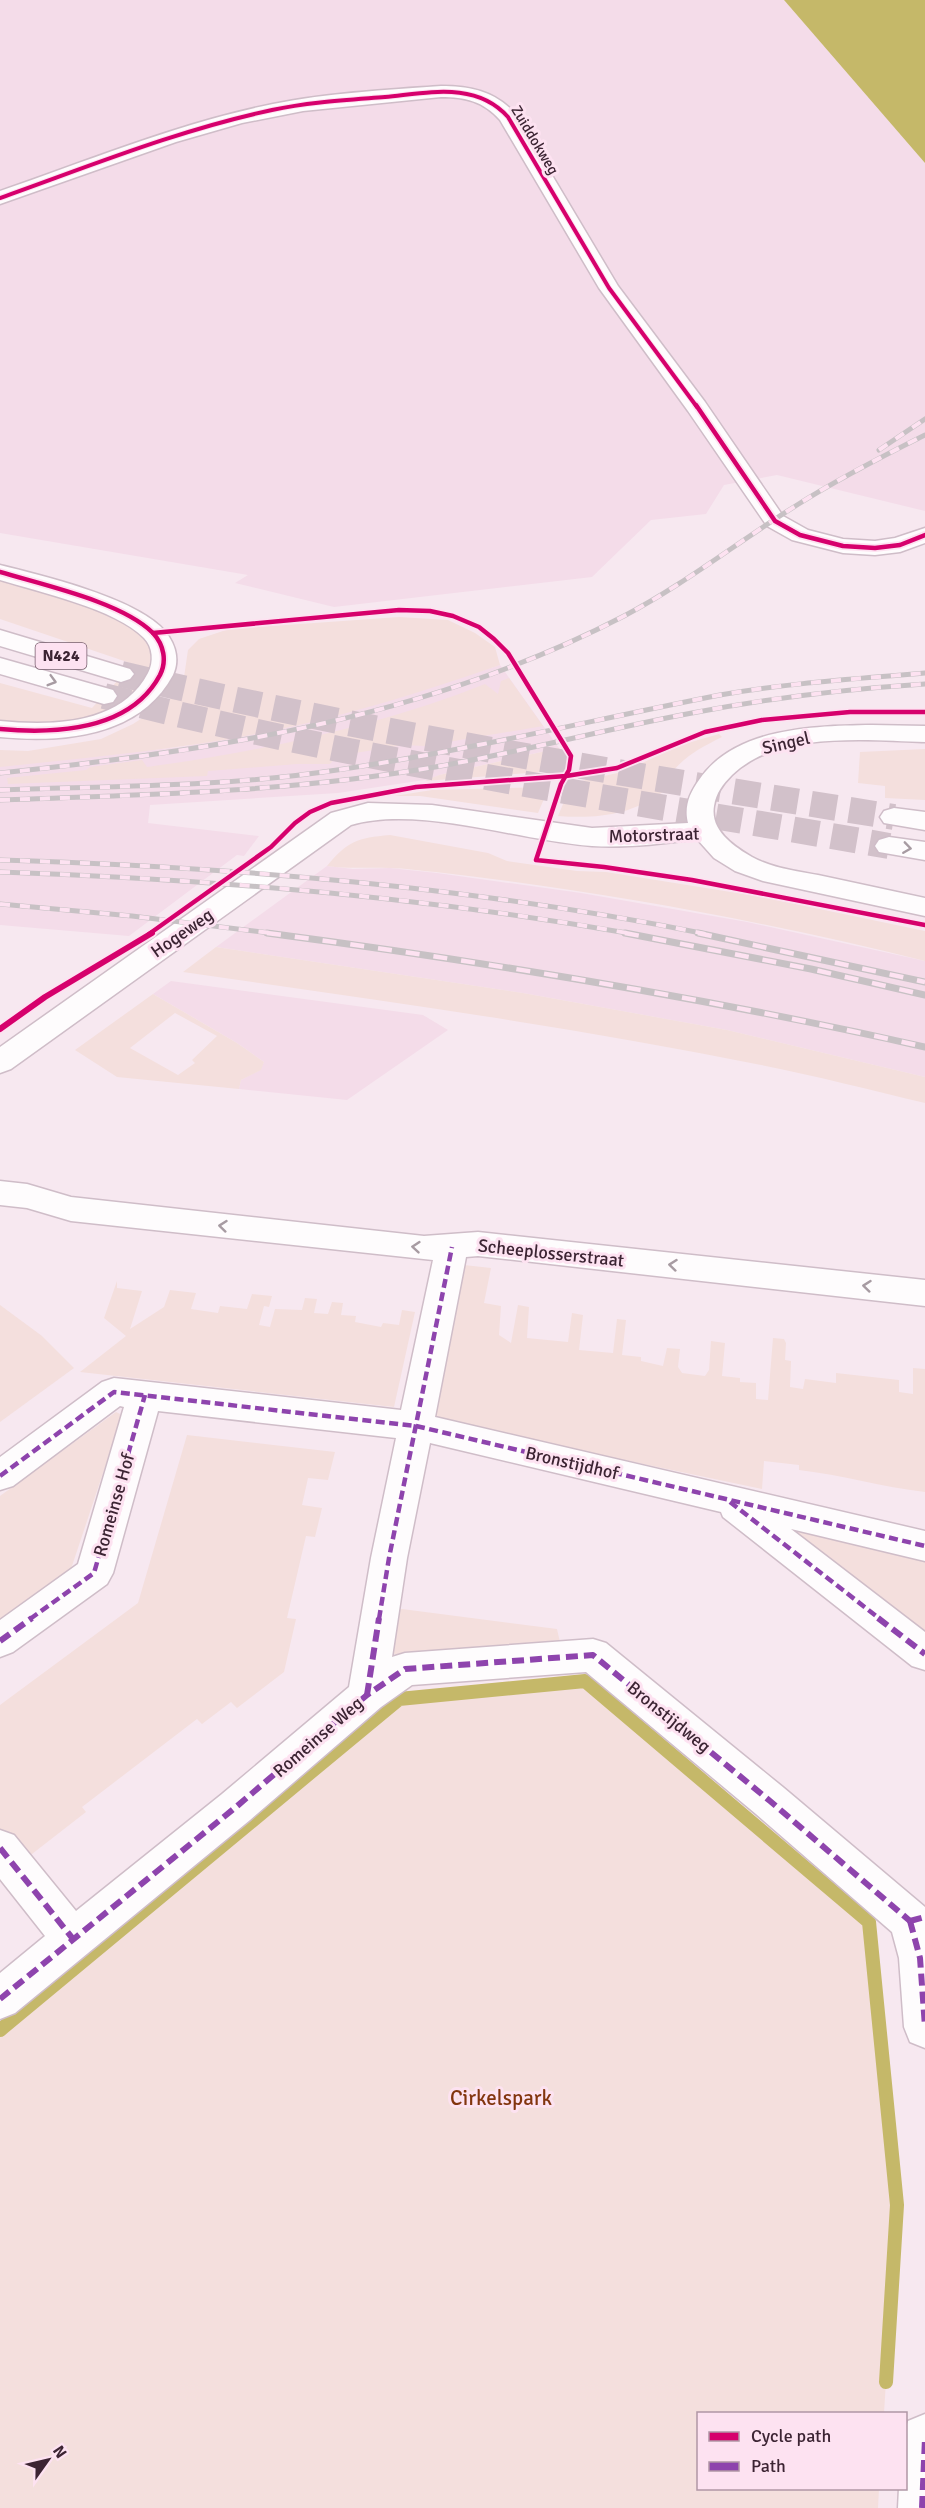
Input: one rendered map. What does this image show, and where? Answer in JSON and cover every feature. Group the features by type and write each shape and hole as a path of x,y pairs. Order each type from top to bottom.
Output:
{"main road":[{"name":"Zuiddokweg","path":"0,198 178,135 273,110 308,104 454,92 489,99 500,105 508,117 609,288 697,407 761,503 775,520 787,529 814,540 843,546 875,548 900,545 925,535"},
{"path":"0,572 123,613 153,633 162,647 165,663 158,685 138,704 112,718 51,732 0,729"},
{"name":"N424","path":"0,638 121,674"},
{"name":"N424","path":"0,666 104,696"},
{"name":"Singel","path":"704,830 700,809 704,792 722,767 746,753 776,743 812,736 848,733 925,734"},
{"name":"Motorstraat","path":"368,811 432,813 592,837 664,835 704,830 724,852 745,865 773,875 925,907"},
{"name":"Hogeweg","path":"0,1062 341,819 368,811"},
{"path":"894,817 925,821"},
{"path":"889,846 925,850"},
{"name":"Scheeplosserstraat","path":"0,1193 27,1196 70,1209 423,1248 478,1244 925,1293"},
{"name":"Romeinse Weg","path":"0,1999 236,1807 367,1695 389,1558 452,1247"},
{"path":"0,1476 114,1392 417,1426"},
{"name":"Romeinse Hof","path":"0,1641 94,1572 145,1395"},
{"name":"Bronstijdhof","path":"417,1426 925,1546"},
{"name":"Bronstijdhof","path":"728,1500 925,1654"},
{"name":"Bronstijdweg","path":"367,1695 405,1669 593,1655 917,1919"},
{"path":"0,1848 73,1939"},
{"path":"917,1919 925,2027"},
{"path":"922,2508 925,2438"}],"shaded area":[{"path":"0,0 784,0 925,163 925,511 777,475 724,485 706,514 651,520 592,577 334,607 235,583 248,575 0,533"},
{"path":"784,0 925,0 925,163"},
{"path":"500,665 559,748 439,775 431,779 338,793 150,805 148,823 259,836 244,856 237,855 129,936 0,925 0,766 180,747 280,729 341,714"},
{"path":"327,866 353,869 390,868 581,893 747,922 925,961 925,1077 727,1030 523,993 216,947"},
{"path":"171,981 423,1015 448,1030 347,1100 239,1089 241,1080 260,1070 264,1062 237,1043 153,994"}],"green space":[{"path":"0,579 121,618 143,632 156,656 151,676 135,694 119,706 101,714 61,722 0,722 0,683 92,708 133,664 0,619"},
{"path":"399,617 448,620 475,633 495,647 500,665 391,700 281,729 176,747 0,767 0,750 28,751 101,739 133,724 167,702 183,684 188,650 199,639 229,629"},
{"path":"509,678 543,726 424,746 404,745 337,756 330,764 297,764 208,771 207,776 8,784 7,778 86,770 90,767 142,760 147,767 232,754 318,736 404,713 485,684 498,694 501,681"},
{"path":"719,734 722,737 693,753 679,764 659,790 663,792 651,800 613,814 586,817 558,816 572,783 622,772 684,744"},
{"path":"559,748 562,761 555,771 425,781 439,775"},
{"path":"925,749 925,800 885,798 885,786 858,783 860,752"},
{"path":"549,787 538,813 420,796 394,796 432,790"},
{"path":"390,835 488,853 507,861 577,871 606,872 762,897 925,931 925,961 743,920 559,888 396,868 327,866 341,851 354,842"},
{"path":"216,947 523,993 727,1030 925,1077 925,1103 782,1069 617,1038 473,1014 183,972"},
{"path":"153,994 237,1043 264,1062 261,1070 241,1080 239,1089 117,1077 75,1050","holes":["175,1013 217,1036 192,1060 195,1063 178,1075 130,1048"]},
{"path":"464,1265 491,1268 484,1303 501,1306 499,1335 511,1343 518,1305 529,1307 527,1338 568,1342 572,1313 583,1315 579,1350 613,1353 617,1319 626,1320 622,1355 641,1357 641,1361 663,1366 667,1348 680,1349 678,1367 682,1373 705,1376 709,1370 711,1341 725,1343 722,1376 740,1378 740,1382 756,1383 756,1399 768,1400 773,1338 784,1339 786,1343 785,1360 791,1361 790,1387 803,1389 805,1379 836,1383 836,1373 899,1380 899,1392 913,1394 913,1368 925,1369 925,1492 799,1470 799,1465 764,1461 762,1489 435,1420"},
{"path":"117,1281 117,1288 142,1291 130,1329 164,1307 170,1290 196,1293 191,1309 218,1313 220,1306 247,1309 252,1294 272,1296 269,1307 264,1306 259,1325 270,1327 275,1309 302,1310 305,1298 317,1299 314,1313 328,1314 332,1302 343,1303 341,1315 356,1316 355,1322 381,1327 383,1323 399,1325 402,1310 415,1312 394,1407 80,1372 126,1336 104,1318"},
{"path":"0,1305 42,1336 74,1368 0,1422"},
{"path":"116,1412 120,1414 121,1419 70,1572 0,1621 0,1496"},
{"path":"187,1435 335,1452 328,1480 308,1478 302,1505 322,1508 315,1537 306,1536 287,1618 296,1619 284,1672 237,1708 231,1702 202,1724 197,1719 82,1807 86,1812 23,1861 0,1835 0,1705 138,1603"},
{"path":"793,1529 925,1557 925,1637 789,1531"},
{"path":"398,1610 557,1629 560,1642 554,1645 395,1654 392,1653"},
{"name":"Cirkelspark","path":"585,1681 869,1922 897,2205 884,2412 697,2412 697,2490 879,2490 878,2508 0,2508 0,2030 399,1699"}],"waterway":[{"path":"0,2030 399,1699 585,1681 869,1922 897,2205 886,2382"}],"tunnel":[{"path":"121,674 313,716 506,753 894,817"},
{"path":"104,696 201,720 397,760 889,846"}],"railway":[{"path":"879,450 925,419"},
{"path":"0,773 81,764 241,740 320,724 398,704 475,680 550,651 647,604 812,495 925,435"},
{"path":"0,790 169,785 295,776 433,754 720,695 771,687 925,673"},
{"path":"0,800 218,791 327,782 435,767 660,719 750,703 925,684"},
{"path":"0,860 178,868 354,882 531,904 706,934"},
{"path":"0,872 159,879 318,892 476,910 633,934"},
{"path":"0,904 132,916 278,934"},
{"path":"267,933 597,982 925,1047"},
{"path":"625,933 811,969 925,995"},
{"path":"698,933 925,982"}],"marked path":[{"path":"367,1695 389,1558 452,1247"},
{"path":"0,1476 114,1392 416,1426 925,1546"},
{"path":"0,1641 94,1573 145,1395"},
{"path":"730,1502 925,1654"},
{"path":"0,1999 236,1807 367,1695 405,1669 593,1655 770,1801 910,1921"},
{"path":"0,1848 73,1939"},
{"path":"910,1921 925,1917"},
{"path":"910,1921 920,1958 925,2027"},
{"path":"922,2508 925,2438"}],"cycle path":[{"path":"0,198 203,127 273,110 318,103 441,92 471,94 485,98 498,106 508,117 609,288 697,407 775,521 800,535 843,546 875,548 900,545 925,535"},
{"path":"0,572 123,613 152,632 164,654 163,669 152,689 136,705 116,716 94,724 69,729 45,731 0,729"},
{"path":"153,633 399,610 430,611 462,619 479,627 508,653 571,756 569,770 561,784 536,860 692,880 925,925"},
{"path":"0,1029 45,997 140,941 271,847 295,823 310,812 331,803 416,787 566,776 617,768 705,732 762,720 850,712 925,712"}]}
